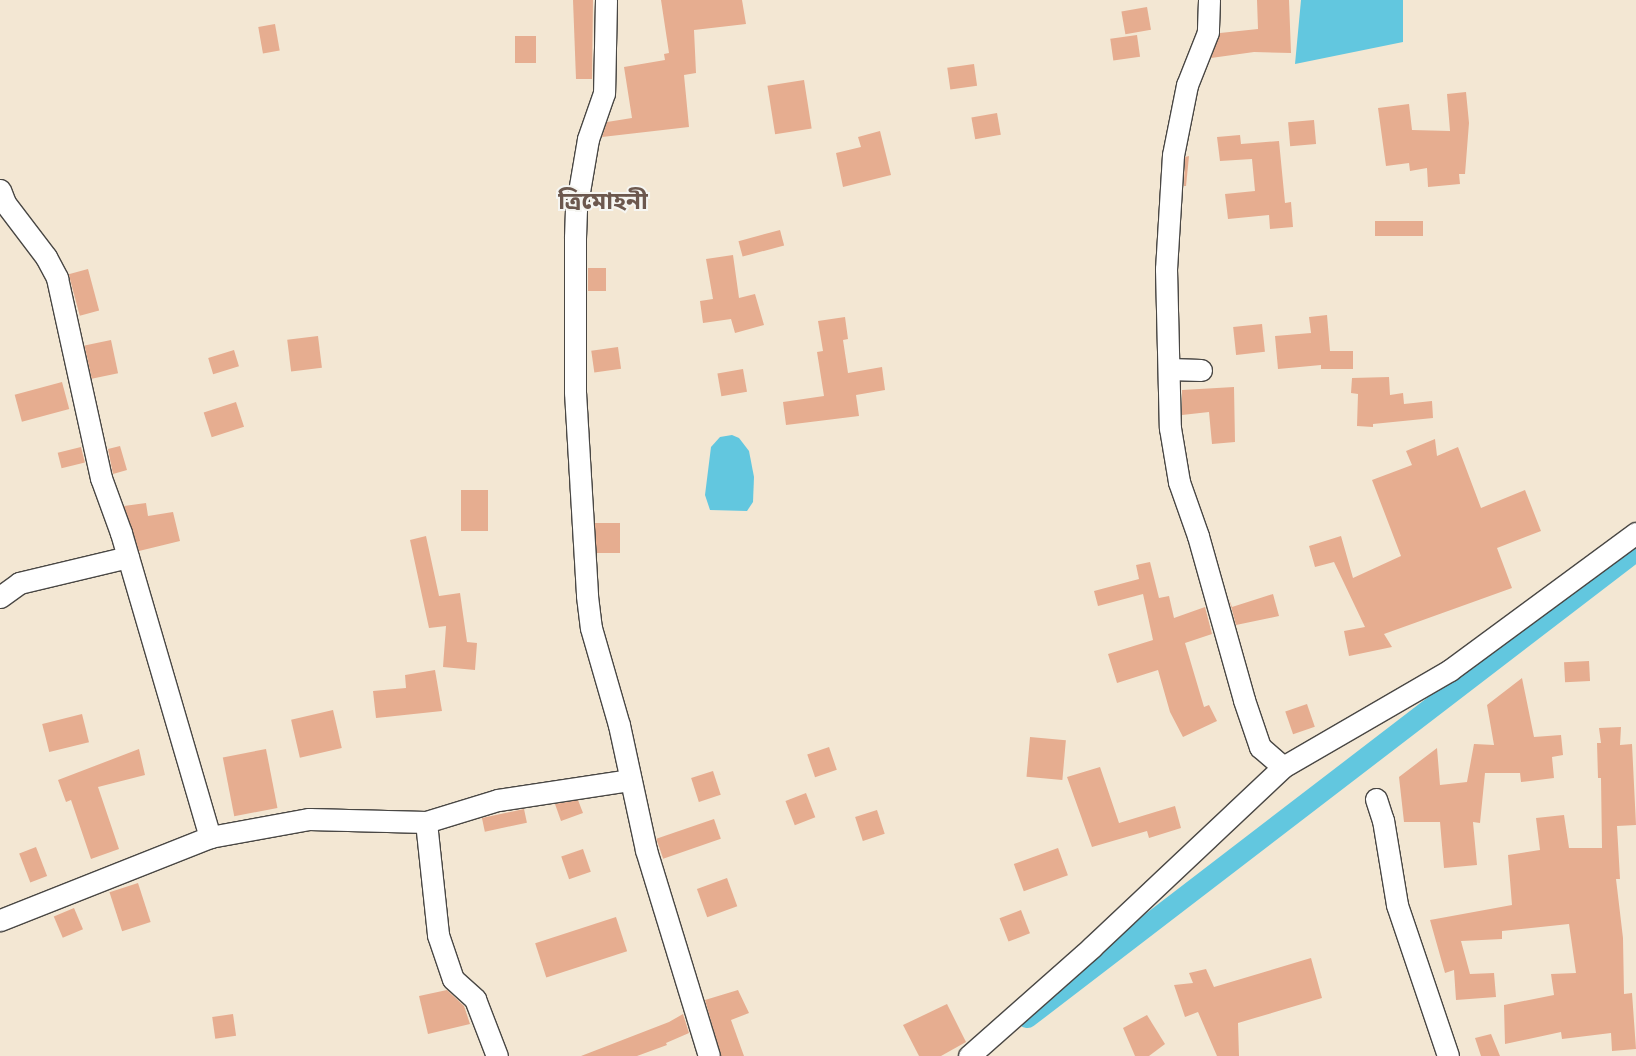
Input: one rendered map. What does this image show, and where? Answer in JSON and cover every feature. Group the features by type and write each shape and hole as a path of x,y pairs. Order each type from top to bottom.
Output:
{"street":[{"path":"606,0 604,93 588,139 576,209 575,392 591,628 646,850 709,1056"},
{"path":"1209,0 1208,32 1187,85 1174,155 1166,269 1170,428 1179,482 1200,544 1229,654 1260,747 1283,767"},
{"path":"0,190 5,203 46,257 57,278 101,478 128,557 210,837"},
{"path":"1169,369 1201,370"},
{"path":"969,1056 1092,947 1283,767 1450,670 1636,533"},
{"path":"0,597 19,583 128,557"},
{"path":"0,920 210,837 309,819 426,822 498,800 630,780"},
{"path":"1376,799 1383,820 1397,905 1448,1056"},
{"path":"426,822 438,935 452,979 475,999 497,1056"}],"water":[{"path":"1301,0 1403,0 1403,42 1295,64"},
{"path":"732,435 739,438 749,451 754,477 753,502 747,511 710,510 705,495 711,447 720,437"}],"building":[{"path":"573,0 593,0 592,79 576,79"},
{"path":"661,0 742,0 746,24 694,30 696,73 684,75 689,127 602,137 607,122 632,118 624,67 665,60 664,54 669,53"},
{"path":"1257,0 1289,0 1291,53 1254,52 1211,58 1220,33 1258,29"},
{"path":"1147,7 1151,30 1125,34 1121,12"},
{"path":"275,24 280,51 263,54 258,27"},
{"path":"1137,35 1140,57 1113,61 1110,39"},
{"path":"515,36 536,36 536,63 515,63"},
{"path":"974,64 977,86 950,90 947,68"},
{"path":"804,80 812,128 775,134 767,86"},
{"path":"1466,92 1469,123 1465,174 1459,174 1460,184 1428,187 1427,168 1410,171 1409,163 1386,166 1378,108 1409,104 1412,130 1450,131 1447,94"},
{"path":"997,113 1001,135 975,139 971,118"},
{"path":"1314,120 1316,144 1290,146 1288,122"},
{"path":"880,131 891,175 843,187 836,153 861,147 858,137"},
{"path":"1240,135 1241,144 1279,141 1285,203 1291,202 1293,227 1270,229 1269,215 1228,219 1225,194 1255,191 1252,159 1220,161 1217,137"},
{"path":"1189,156 1186,186 1184,186 1185,157"},
{"path":"1375,221 1423,221 1423,236 1375,236"},
{"path":"780,230 784,245 743,257 738,241"},
{"path":"733,255 739,298 755,294 764,325 735,333 731,319 703,323 700,301 713,299 706,259"},
{"path":"588,268 606,268 606,291 588,291"},
{"path":"88,269 99,311 80,316 69,274"},
{"path":"1327,315 1330,351 1353,351 1353,369 1321,369 1321,365 1278,369 1275,336 1311,333 1309,317"},
{"path":"845,317 848,339 843,340 848,373 882,367 885,390 856,395 859,416 786,425 783,402 824,396 817,352 823,351 818,321"},
{"path":"1262,324 1265,352 1236,355 1233,327"},
{"path":"318,336 322,368 291,372 287,340"},
{"path":"111,340 118,373 92,379 85,346"},
{"path":"618,347 621,369 594,373 591,351"},
{"path":"234,350 239,366 213,374 208,358"},
{"path":"743,369 747,392 721,396 717,374"},
{"path":"1389,377 1390,395 1403,393 1404,404 1432,401 1433,418 1373,424 1373,427 1357,426 1358,394 1351,393 1352,378"},
{"path":"62,382 69,409 22,422 15,395"},
{"path":"1234,387 1235,442 1212,444 1209,412 1182,415 1182,390"},
{"path":"236,402 244,427 212,437 204,413"},
{"path":"1435,439 1437,456 1458,447 1481,508 1525,490 1541,531 1497,548 1512,588 1384,634 1392,647 1349,656 1344,631 1365,627 1334,562 1315,567 1309,546 1341,536 1353,578 1401,556 1372,480 1412,465 1406,451"},
{"path":"120,446 127,470 113,474 108,449"},
{"path":"81,447 85,463 62,468 58,453"},
{"path":"461,490 488,490 488,531 461,531"},
{"path":"146,503 148,516 173,512 180,541 139,551 124,506"},
{"path":"595,523 620,523 620,553 595,553"},
{"path":"426,536 439,596 460,593 467,642 477,643 475,670 443,667 446,626 429,628 410,540"},
{"path":"1150,562 1159,598 1169,596 1174,618 1205,607 1212,634 1185,643 1204,707 1209,705 1217,721 1183,737 1170,712 1158,670 1117,683 1108,654 1153,640 1143,594 1098,606 1094,591 1139,579 1136,565"},
{"path":"1273,594 1279,616 1236,625 1229,599 1232,607"},
{"path":"1589,661 1590,681 1565,682 1564,662"},
{"path":"435,670 442,711 376,718 373,691 406,688 405,675"},
{"path":"1522,678 1534,737 1561,735 1563,755 1552,757 1554,778 1521,782 1520,773 1485,773 1480,823 1473,822 1477,865 1444,868 1440,822 1404,822 1399,777 1437,748 1440,785 1467,782 1474,744 1494,745 1487,705"},
{"path":"1307,704 1315,727 1293,734 1285,711"},
{"path":"333,710 342,748 300,758 291,720"},
{"path":"82,714 89,742 49,752 42,724"},
{"path":"1621,727 1620,745 1632,744 1636,825 1617,826 1620,879 1616,879 1623,938 1624,994 1632,993 1636,1049 1612,1051 1611,1033 1562,1039 1561,1032 1505,1044 1504,1005 1554,995 1551,974 1576,973 1569,924 1502,931 1502,939 1461,941 1470,974 1494,973 1496,997 1456,1000 1454,970 1445,973 1430,920 1512,905 1508,855 1540,850 1536,818 1564,815 1569,848 1602,848 1601,778 1598,778 1597,743 1601,743 1599,728"},
{"path":"1030,737 1066,740 1062,780 1027,777"},
{"path":"829,747 837,770 815,777 807,754"},
{"path":"139,749 145,775 98,787 119,849 91,859 71,800 66,802 58,780"},
{"path":"266,749 277,808 234,816 223,757"},
{"path":"1100,767 1119,823 1175,806 1181,828 1149,838 1147,831 1092,847 1067,777"},
{"path":"713,771 721,795 699,802 691,778"},
{"path":"806,793 815,817 795,825 785,801"},
{"path":"578,800 583,813 561,821 555,804"},
{"path":"524,809 527,823 485,832 482,818"},
{"path":"877,810 885,834 863,841 855,817"},
{"path":"714,819 721,839 663,859 656,839"},
{"path":"36,847 47,876 30,882 19,853"},
{"path":"1058,848 1068,875 1024,891 1014,864"},
{"path":"583,849 591,872 569,879 561,856"},
{"path":"727,878 737,906 707,917 697,889"},
{"path":"138,883 151,922 122,931 109,892"},
{"path":"74,908 83,929 63,938 54,917"},
{"path":"1021,910 1030,933 1008,942 1000,918"},
{"path":"616,917 627,951 546,978 535,943"},
{"path":"1311,958 1322,998 1238,1023 1239,1056 1217,1056 1198,1012 1185,1017 1174,985 1193,983 1189,973 1206,969 1214,987"},
{"path":"447,990 464,1006 470,1024 428,1034 419,996"},
{"path":"738,990 749,1013 731,1020 744,1056 721,1056 705,1000"},
{"path":"947,1004 966,1042 941,1056 919,1056 903,1025"},
{"path":"233,1014 236,1036 215,1039 212,1017"},
{"path":"683,1014 689,1033 666,1043 667,1045 637,1056 581,1056 669,1022"},
{"path":"1147,1015 1165,1044 1149,1056 1135,1056 1123,1028"},
{"path":"1491,1034 1500,1056 1481,1056 1475,1038"}],"waterway":[{"path":"1027,1017 1636,550"}],"district":[{"name":"ত্রিমোহনী","path":"603,203"}]}
